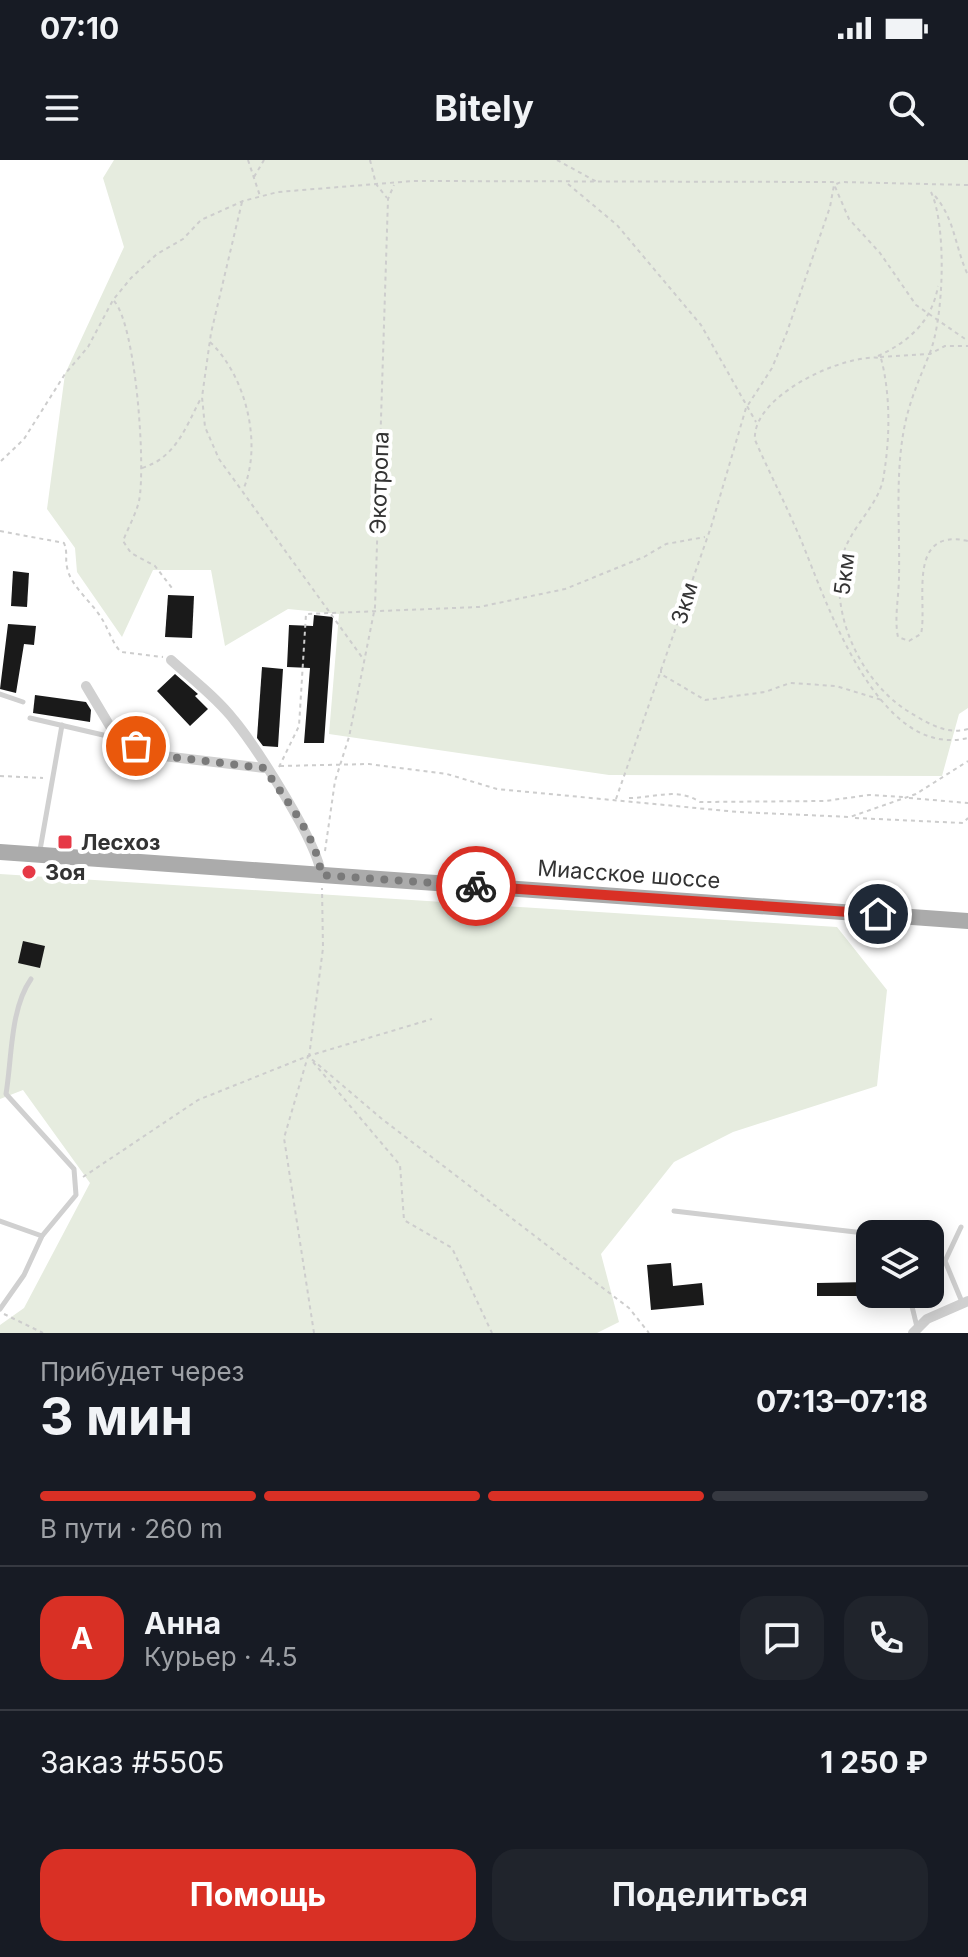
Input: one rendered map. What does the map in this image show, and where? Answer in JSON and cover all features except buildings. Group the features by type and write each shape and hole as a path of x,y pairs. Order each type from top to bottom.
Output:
{"main road":[{"name":"Миасское шоссе","path":"0,852 321,869 968,921"}],"street":[{"path":"171,660 234,718 321,869"},
{"path":"86,686 117,738 155,755 264,768"},
{"path":"915,1331 927,1319 965,1302"}],"lane":[{"path":"0,694 23,702"},
{"path":"30,718 117,738"},
{"path":"39,854 62,725"},
{"path":"0,1311 24,1275 42,1236 76,1195 74,1169 6,1094 17,1019 24,988 31,979"},
{"path":"674,1211 856,1232"},
{"path":"0,1221 42,1236"},
{"path":"961,1227 945,1261 965,1302"},
{"path":"911,1308 915,1331"}],"path":[{"path":"248,160 260,196"},
{"path":"254,178 264,160"},
{"path":"370,160 376,184 388,199"},
{"path":"557,160 600,183"},
{"path":"0,467 1,461 24,439 65,374 88,347 113,300 148,262 183,239 201,220 260,196 394,183 841,182 968,185"},
{"name":"Экотропа","path":"314,1333 284,1138 308,1056 323,948 321,869 340,764 374,613 388,199 394,183"},
{"path":"567,183 617,225 701,325 757,423"},
{"path":"833,183 849,219 880,253 916,305 968,341"},
{"name":"3км","path":"616,798 706,537 746,408 772,368 787,332 830,207 833,183"},
{"path":"919,184 931,192 949,216 959,255 968,275"},
{"path":"931,192 939,211 938,320 930,354 921,369 904,429 899,478 898,637 909,641 921,634 925,613 920,593 927,558 940,543 955,539 968,541"},
{"path":"243,201 209,341 202,397 205,427 243,491 364,660"},
{"path":"873,358 919,330 934,306 939,277"},
{"path":"113,300 128,329 141,468 139,502 123,541 140,560 155,566 172,588"},
{"path":"209,341 226,358 245,408 252,469 243,491"},
{"path":"968,346 945,346 930,354 844,362 813,376 767,406 757,423 756,443 802,542 824,603 865,680 907,726 935,741 952,742 968,738"},
{"name":"5км","path":"881,358 890,407 883,482 843,554 839,597 847,636 896,703 926,723 953,732 968,729"},
{"path":"141,468 160,462 178,443 202,397"},
{"path":"0,531 64,543 68,554 66,566 71,577 102,618 121,652 158,655 171,660"},
{"path":"273,781 299,726 306,614 479,607 565,589 644,557 666,544 706,537"},
{"path":"661,667 661,674 705,700 765,692 790,683 836,686 884,700"},
{"path":"850,817 906,798 968,761"},
{"path":"280,766 340,764 447,774 497,789 738,812 963,823 968,818"},
{"path":"0,776 54,779"},
{"path":"616,798 688,794 700,802 825,801 869,795 968,803"},
{"path":"75,1182 198,1100 308,1056 432,1019"},
{"path":"308,1056 400,1165 404,1220 452,1248 492,1333"},
{"path":"308,1056 382,1119 629,1308 649,1333"},
{"path":"0,1311 43,1333"}],"shaded area":[{"path":"114,160 968,160 968,708 959,714 942,776 609,775 329,734 339,614 288,609 225,646 211,570 153,570 122,637 77,572 75,548 47,509 65,374 124,247 103,178"},
{"path":"0,874 837,927 887,990 877,1086 733,1132 674,1162 601,1254 619,1322 597,1333 0,1333 0,1325 24,1308 90,1183 23,1090 0,1099"}],"way so far":[{"path":"136,746 155,755 264,768 295,814 320,862 321,875 476,886"}],"place":[{"name":"Лесхоз","path":"65,842"},
{"name":"Зоя","path":"29,872"}],"route":[{"path":"476,886 878,914"}]}
